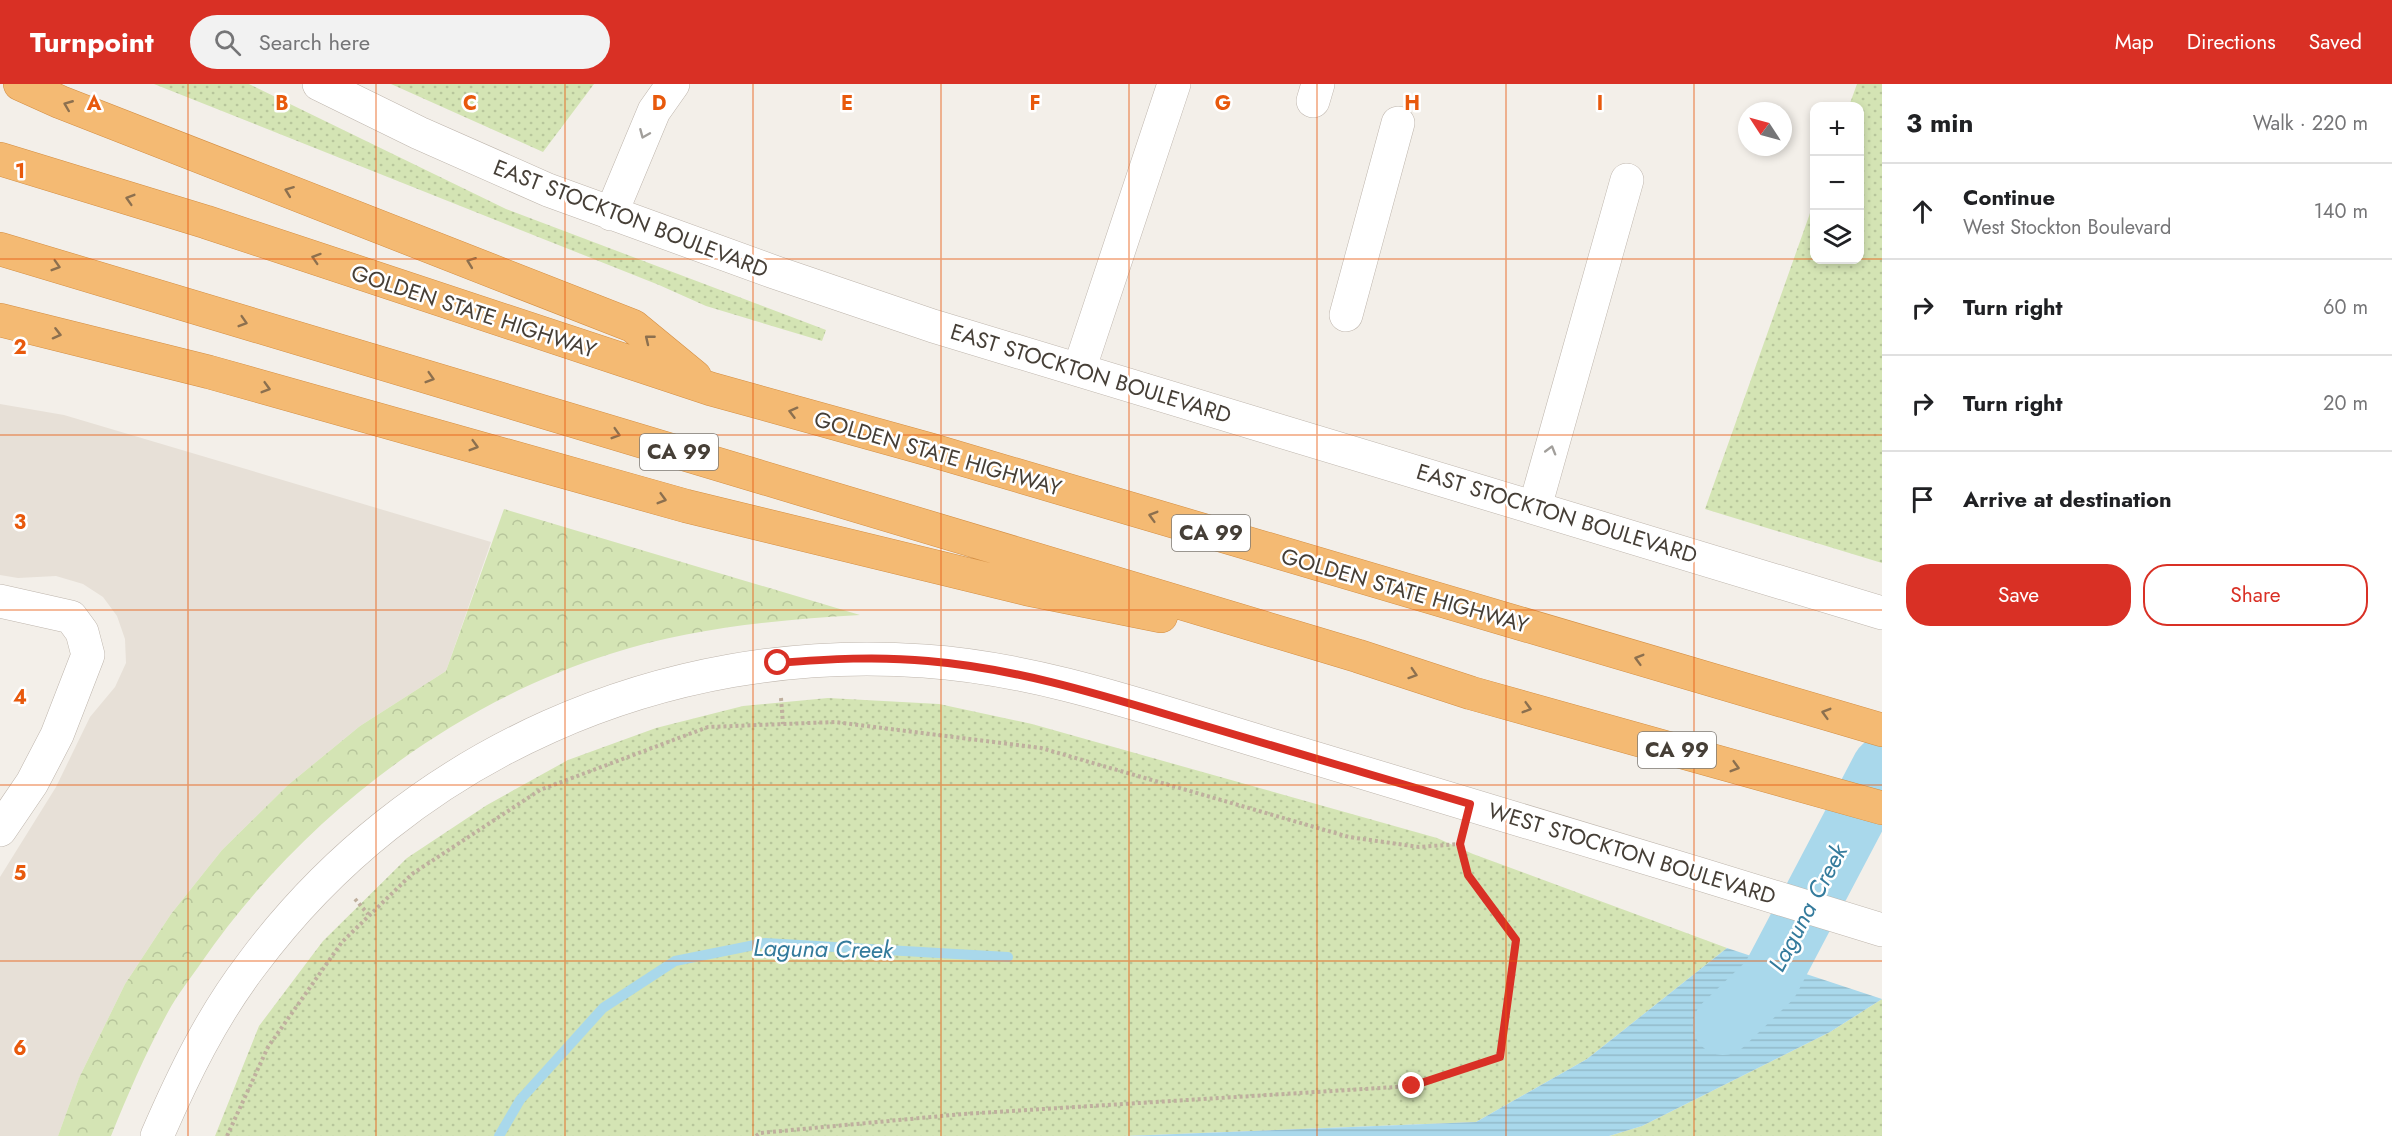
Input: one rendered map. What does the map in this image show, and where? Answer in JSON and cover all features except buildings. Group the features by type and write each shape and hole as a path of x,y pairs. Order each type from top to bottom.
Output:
{"highway":[{"path":"20,84 82,111 633,326 711,389"},
{"name":"GOLDEN STATE HIGHWAY","path":"0,159 206,222 711,389 931,450 1882,730"},
{"name":"CA 99","path":"0,249 1358,656 1471,693 1882,808"},
{"path":"0,321 208,372 697,509 1027,590 1358,656"}],"street":[{"name":"EAST STOCKTON BOULEVARD","path":"319,84 419,133 611,214 933,326 1882,612"},
{"path":"611,214 654,111 673,84"},
{"path":"1079,370 1174,84"},
{"path":"1346,315 1398,123"},
{"path":"1535,507 1627,180"},
{"path":"0,601 71,618 82,632 88,655 57,735 32,783 0,830"},
{"name":"WEST STOCKTON BOULEVARD","path":"157,1136 177,1089 208,1030 251,964 301,904 357,848 419,799 474,763 544,726 617,698 694,676 758,665 824,659 928,661 998,670 1088,692 1527,820 1882,930"}],"path":[{"path":"227,1136 275,1038 342,942 412,874 540,790 708,727 835,722 1041,748 1349,837 1419,847 1460,844"},
{"path":"756,1136 760,1133 963,1114 1412,1086 1500,1057 1516,940 1468,875 1460,844 1470,804"}],"shaded area":[{"path":"0,404 64,415 491,542 446,671 360,726 288,785 222,850 171,914 125,984 79,1078 58,1136 0,1136 0,877 56,787 90,717 115,687 126,663 125,639 117,616 103,597 83,584 56,576 18,578 0,575"}],"green space":[{"path":"154,84 249,84 506,209 826,330 822,341 706,306 659,285"},
{"path":"391,84 594,84 543,152"},
{"path":"1857,84 1882,84 1882,563 1705,509 1810,213 1810,264 1864,264 1864,102 1850,102"},
{"path":"504,509 860,615 734,627 641,645 549,676 491,704 434,737 380,775 330,817 283,863 240,911 179,993 145,1058 111,1136 58,1136 79,1078 125,984 171,914 222,850 288,785 360,726 446,671"},
{"path":"828,698 939,704 1032,724 1437,838 1473,854 1727,948 1587,1059 1476,1122 1125,1136 215,1136 259,1026 323,941 407,858 487,805 568,760 656,728 743,706"},
{"path":"1882,999 1882,1136 1609,1136 1642,1126 1830,1032"}],"water":[{"path":"1727,948 1882,999 1830,1032 1642,1126 1609,1136 1125,1136 1476,1122 1587,1059"}],"waterway":[{"name":"Laguna Creek","path":"1723,1025 1770,980 1882,767"},
{"name":"Laguna Creek","path":"499,1136 520,1100 603,1008 675,961 765,943 1008,957"}],"route":[{"path":"778,663 876,658 928,661 998,670 1088,692 1470,804 1460,844 1468,875 1516,940 1500,1057 1412,1086"}]}
